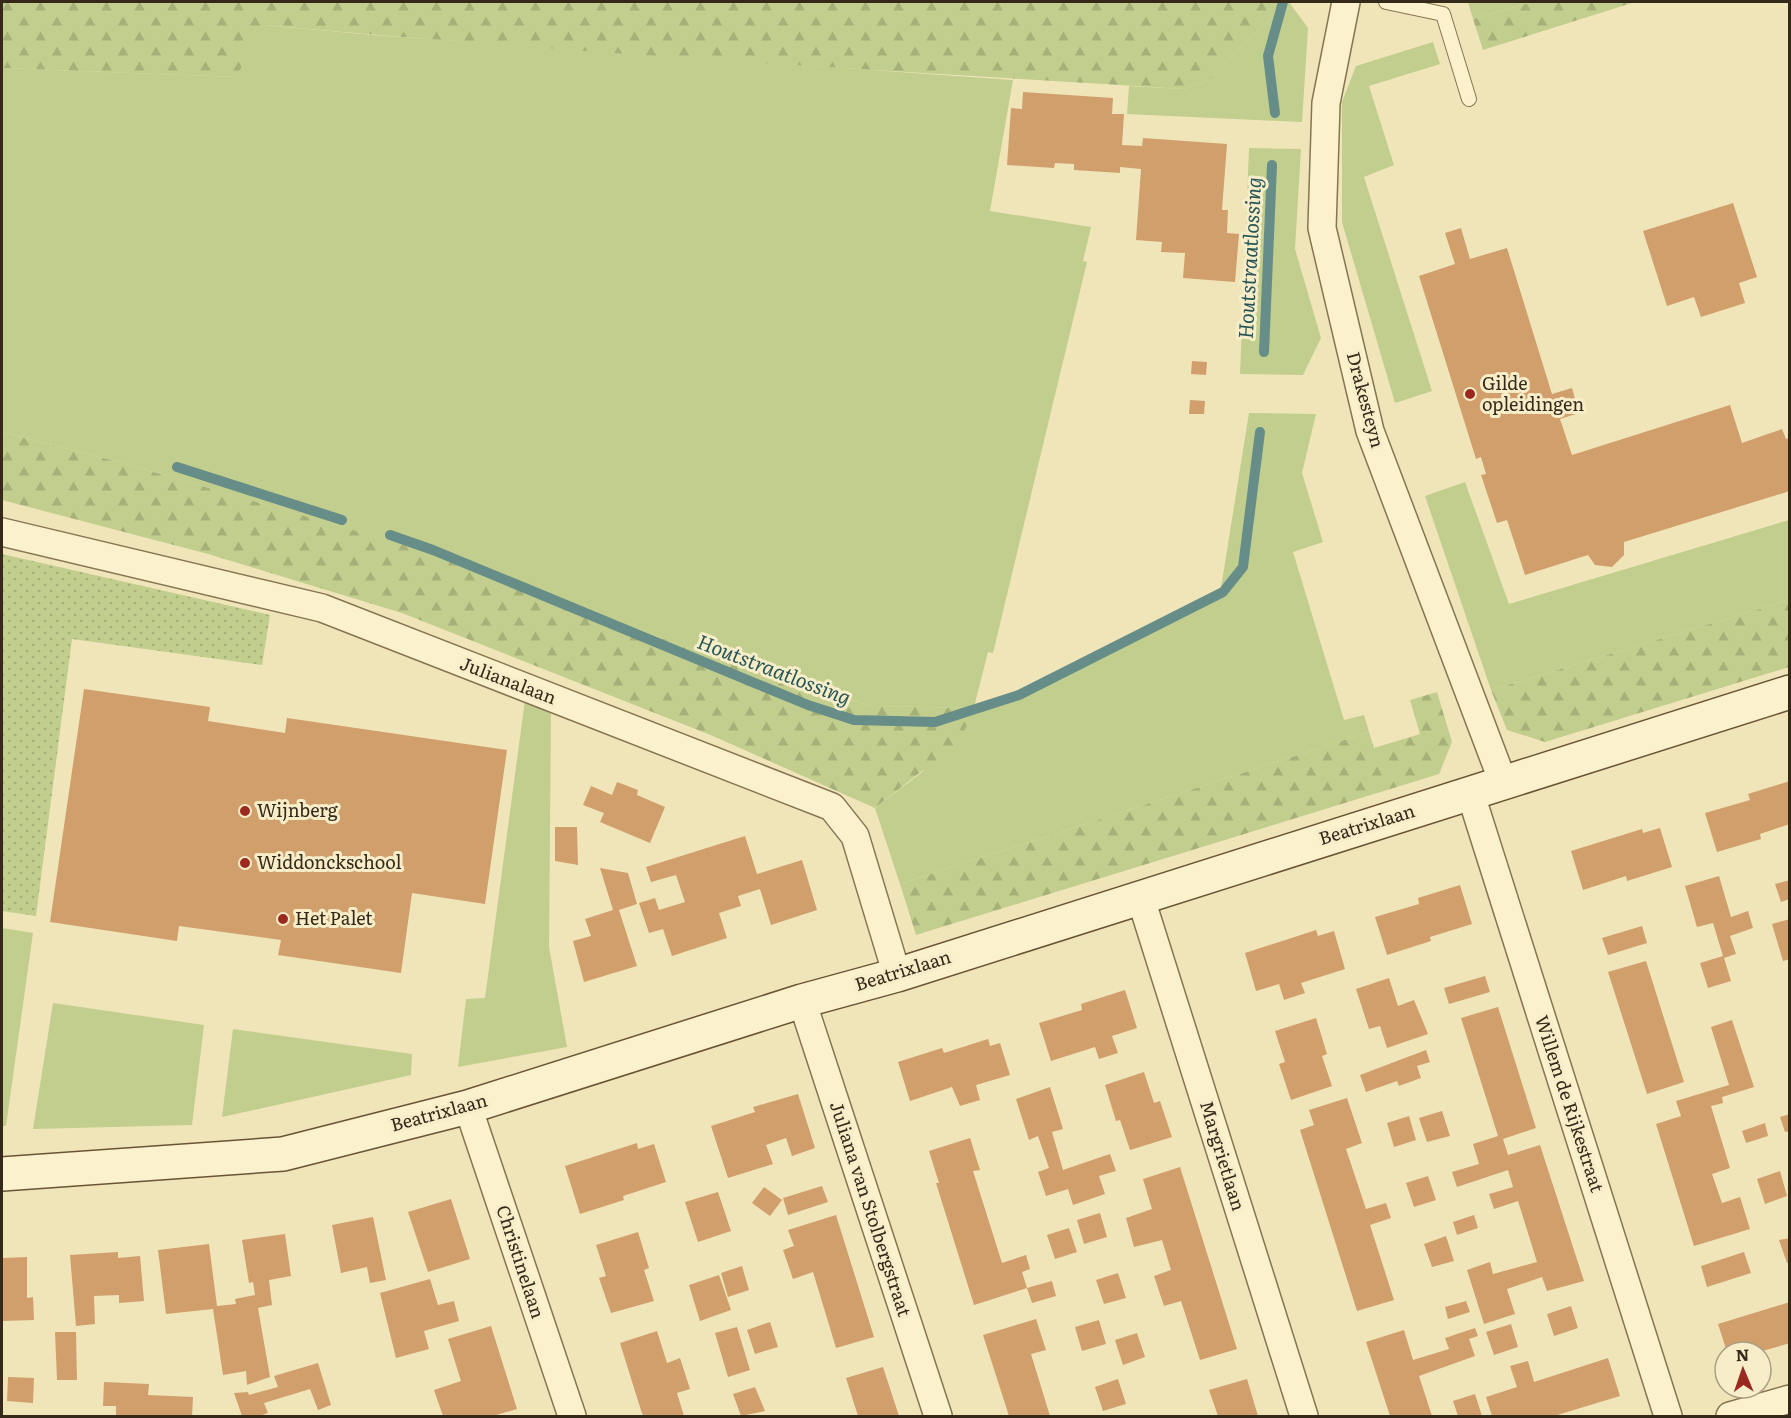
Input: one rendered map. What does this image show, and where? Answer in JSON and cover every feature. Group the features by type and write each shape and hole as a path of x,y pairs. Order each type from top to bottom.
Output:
{"street":[{"name":"Drakesteyn","path":"1346,2 1326,103 1322,228 1370,431 1503,782"},
{"name":"Julianalaan","path":"2,532 322,608 832,807 855,836 897,975"},
{"name":"Beatrixlaan","path":"2,1174 282,1154 468,1107 802,1001 897,975 1140,896 1790,692"},
{"name":"Willem de Rijkestraat","path":"1470,792 1668,1416"},
{"name":"Margrietlaan","path":"1140,896 1304,1416"},
{"name":"Juliana van Stolbergstraat","path":"802,1001 938,1416"},
{"name":"Christinelaan","path":"468,1107 572,1416"},
{"path":"1730,1416 1790,1399"}],"lane":[{"path":"1386,2 1443,14 1469,99"}],"green space":[{"path":"2,2 1286,2 1210,80 1184,89 609,53 265,25 236,77 2,68"},
{"path":"1286,2 1289,2 1308,28 1302,122 1127,114 1129,86 1184,89 1210,80"},
{"path":"1468,2 1532,2 1473,19"},
{"path":"1532,2 1635,2 1483,50 1473,19"},
{"path":"264,25 373,35 1013,80 990,211 1091,227 1083,261 1087,262 993,653 988,652 974,707 1017,695 1221,588 1249,413 1316,414 1302,473 1323,542 1293,552 1344,720 1364,715 1369,732 900,884 875,808 921,773 974,708 873,706 752,671 414,548 119,462 2,432 2,68 236,77"},
{"path":"1433,42 1440,64 1369,86 1394,165 1364,177 1432,391 1395,403 1342,222 1342,102 1356,66"},
{"path":"1249,148 1301,149 1295,249 1321,338 1303,375 1240,374"},
{"path":"2,432 119,462 415,548 752,671 873,706 974,708 960,741 875,808 713,736 402,613 208,554 2,500"},
{"path":"1465,482 1509,604 1789,520 1789,600 1491,690 1425,496"},
{"path":"2,554 270,615 262,665 72,639 36,916 2,911"},
{"path":"1789,600 1789,667 1545,742 1507,730 1491,690"},
{"path":"1437,692 1452,742 1439,774 916,935 900,884 1369,732 1374,748 1420,734 1410,700"},
{"path":"525,700 551,710 549,947 567,1047 458,1067 466,999 485,998"},
{"path":"2,928 33,933 6,1126 2,1126"},
{"path":"53,1003 204,1025 192,1125 33,1129"},
{"path":"233,1029 412,1054 411,1075 222,1117"}],"building":[{"path":"1023,92 1113,98 1112,114 1124,114 1122,145 1142,146 1143,138 1227,144 1222,210 1228,210 1227,233 1239,234 1235,282 1183,278 1185,253 1161,252 1162,242 1136,240 1141,169 1120,167 1120,173 1074,170 1074,164 1055,163 1054,168 1007,165 1011,108 1022,109"},
{"path":"1733,203 1757,277 1739,283 1745,303 1701,317 1694,297 1667,306 1643,231"},
{"path":"1461,228 1470,259 1507,248 1552,394 1572,388 1579,413 1560,419 1572,455 1730,405 1742,443 1782,429 1786,439 1790,438 1790,491 1624,542 1624,555 1612,567 1595,565 1588,555 1525,575 1507,520 1497,523 1481,475 1486,474 1481,457 1476,459 1419,276 1455,264 1445,233"},
{"path":"1192,361 1207,362 1206,375 1191,374"},
{"path":"1190,400 1205,401 1204,414 1189,414"},
{"path":"84,689 210,707 208,721 285,733 287,718 507,750 485,904 412,893 401,973 278,955 281,940 179,926 177,941 50,922"},
{"path":"1790,781 1790,824 1760,834 1761,839 1717,852 1705,813 1750,800 1748,794"},
{"path":"617,782 638,790 637,795 665,807 650,843 600,822 604,813 583,805 591,786 612,795"},
{"path":"555,827 577,827 578,865 555,861"},
{"path":"1660,828 1672,867 1627,881 1626,876 1583,890 1571,851 1642,829 1643,833"},
{"path":"745,836 757,874 802,860 817,910 771,925 760,889 738,896 741,906 719,913 727,938 672,956 663,929 649,933 639,903 655,898 659,910 685,902 676,875 651,882 646,867"},
{"path":"600,868 628,873 637,904 619,910 637,966 584,982 573,941 591,936 585,919 613,910"},
{"path":"1719,876 1731,917 1748,911 1753,928 1730,936 1736,954 1724,958 1731,981 1708,988 1700,963 1723,956 1713,923 1697,927 1685,886"},
{"path":"1790,880 1790,899 1781,902 1775,884"},
{"path":"1460,885 1472,924 1430,937 1431,941 1387,955 1375,917 1419,904 1418,898"},
{"path":"1790,919 1790,959 1783,961 1772,924"},
{"path":"1642,926 1647,943 1608,955 1602,938"},
{"path":"1316,930 1318,936 1334,931 1345,969 1301,983 1305,993 1284,1000 1279,984 1256,991 1245,953"},
{"path":"1646,961 1684,1082 1647,1094 1608,972"},
{"path":"1485,976 1490,992 1449,1004 1444,988"},
{"path":"1389,978 1398,1006 1414,1000 1428,1034 1387,1048 1380,1026 1369,1029 1356,989"},
{"path":"1125,990 1137,1028 1112,1036 1118,1053 1099,1059 1095,1047 1051,1061 1039,1023 1082,1010 1081,1004"},
{"path":"1498,1007 1536,1128 1503,1139 1508,1155 1540,1145 1584,1281 1547,1291 1542,1277 1507,1289 1515,1314 1484,1324 1467,1270 1490,1262 1493,1274 1537,1262 1518,1201 1494,1209 1489,1194 1513,1187 1508,1170 1457,1187 1452,1172 1479,1164 1473,1144 1498,1136 1461,1018"},
{"path":"1316,1018 1327,1054 1322,1056 1332,1086 1291,1100 1279,1064 1285,1062 1275,1031"},
{"path":"1732,1020 1754,1087 1722,1097 1723,1103 1711,1106 1730,1168 1712,1174 1722,1203 1740,1197 1750,1229 1694,1246 1656,1124 1681,1116 1676,1101 1729,1085 1711,1027"},
{"path":"988,1039 990,1046 1000,1043 1010,1075 976,1085 980,1100 960,1106 952,1087 910,1101 898,1062 942,1048 944,1053"},
{"path":"1426,1050 1430,1062 1417,1066 1421,1078 1399,1086 1397,1081 1366,1092 1360,1075"},
{"path":"1144,1072 1154,1103 1160,1101 1172,1137 1130,1150 1120,1120 1116,1121 1105,1085"},
{"path":"1050,1087 1063,1129 1052,1132 1063,1170 1110,1154 1116,1171 1099,1176 1105,1194 1073,1205 1068,1189 1046,1196 1038,1172 1049,1168 1038,1136 1029,1140 1016,1099"},
{"path":"798,1094 815,1148 792,1156 786,1138 766,1145 773,1164 728,1178 711,1126 755,1112 753,1107"},
{"path":"1347,1098 1362,1143 1346,1149 1366,1209 1386,1203 1391,1218 1370,1225 1394,1300 1357,1311 1300,1130 1314,1125 1309,1110"},
{"path":"1442,1111 1450,1136 1427,1142 1419,1118"},
{"path":"1790,1114 1790,1131 1785,1132 1780,1117"},
{"path":"1409,1116 1416,1140 1394,1147 1387,1123"},
{"path":"1765,1123 1768,1136 1746,1143 1742,1131"},
{"path":"970,1138 980,1170 973,1171 1002,1263 1026,1255 1030,1269 1022,1272 1027,1288 974,1305 936,1183 939,1183 929,1151"},
{"path":"637,1143 638,1149 654,1144 666,1182 623,1196 624,1200 580,1214 565,1166"},
{"path":"1180,1167 1237,1349 1200,1360 1181,1301 1164,1306 1154,1276 1171,1270 1162,1240 1134,1247 1126,1218 1152,1209 1143,1179"},
{"path":"1780,1171 1787,1196 1765,1204 1757,1179"},
{"path":"1428,1176 1436,1200 1414,1207 1406,1183"},
{"path":"822,1186 828,1202 788,1215 783,1198"},
{"path":"764,1187 782,1200 770,1216 752,1203"},
{"path":"718,1192 731,1231 698,1242 685,1202"},
{"path":"451,1199 470,1259 428,1272 408,1212"},
{"path":"1100,1213 1107,1237 1084,1244 1077,1220"},
{"path":"836,1215 874,1337 836,1348 813,1272 793,1279 783,1250 794,1246 788,1230"},
{"path":"1474,1215 1478,1228 1457,1235 1453,1222"},
{"path":"373,1217 386,1280 370,1283 367,1267 341,1273 332,1225"},
{"path":"1069,1228 1077,1252 1055,1259 1047,1235"},
{"path":"638,1232 649,1268 644,1270 654,1301 611,1313 599,1278 606,1276 596,1245"},
{"path":"285,1234 291,1276 269,1280 272,1305 258,1308 270,1377 247,1385 246,1371 223,1375 213,1309 166,1314 158,1250 209,1244 217,1306 236,1304 235,1299 255,1295 253,1282 249,1283 242,1240"},
{"path":"1446,1236 1454,1261 1432,1267 1424,1244"},
{"path":"1790,1238 1790,1262 1787,1263 1779,1240"},
{"path":"118,1252 118,1258 140,1256 144,1301 119,1303 119,1295 94,1296 95,1324 76,1326 70,1255"},
{"path":"1744,1252 1751,1273 1707,1287 1701,1266"},
{"path":"27,1257 27,1298 33,1297 34,1320 2,1321 2,1258"},
{"path":"742,1266 749,1290 728,1297 721,1273"},
{"path":"1118,1273 1126,1298 1104,1304 1096,1280"},
{"path":"719,1275 731,1310 700,1321 689,1285"},
{"path":"430,1279 438,1305 454,1301 459,1321 424,1331 429,1349 396,1358 380,1293"},
{"path":"1052,1281 1056,1296 1032,1303 1027,1288"},
{"path":"1466,1301 1470,1312 1448,1319 1445,1307"},
{"path":"1790,1302 1790,1343 1773,1348 1773,1340 1723,1340 1718,1324"},
{"path":"1571,1306 1578,1328 1554,1336 1547,1314"},
{"path":"1036,1319 1046,1350 1031,1354 1050,1416 1009,1416 983,1335"},
{"path":"1099,1320 1106,1344 1082,1351 1075,1327"},
{"path":"770,1322 778,1347 755,1354 747,1330"},
{"path":"1511,1324 1518,1347 1494,1355 1486,1332"},
{"path":"491,1326 517,1409 493,1416 443,1416 434,1390 461,1381 448,1339"},
{"path":"737,1327 750,1370 728,1377 715,1333"},
{"path":"1475,1328 1478,1336 1469,1339 1475,1356 1419,1376 1432,1416 1390,1416 1366,1342 1404,1330 1413,1360 1449,1349 1445,1338"},
{"path":"657,1331 667,1363 680,1358 690,1389 677,1393 684,1416 643,1416 639,1404 620,1343"},
{"path":"55,1332 76,1332 77,1380 57,1380"},
{"path":"1137,1333 1145,1357 1123,1365 1115,1340"},
{"path":"1608,1358 1620,1396 1554,1416 1492,1416 1486,1397 1517,1387 1510,1366 1528,1361 1534,1382"},
{"path":"318,1363 331,1405 318,1410 310,1389 264,1403 268,1413 259,1416 242,1416 234,1393 248,1392 249,1395 278,1387 274,1376"},
{"path":"883,1367 899,1416 858,1416 846,1378"},
{"path":"8,1377 34,1378 33,1403 7,1401"},
{"path":"1118,1379 1126,1404 1103,1411 1095,1387"},
{"path":"1247,1379 1258,1416 1218,1416 1209,1390"},
{"path":"104,1382 149,1384 148,1395 193,1397 192,1416 116,1416 116,1406 103,1406"},
{"path":"755,1387 765,1411 741,1416 733,1394"},
{"path":"1475,1394 1482,1416 1458,1416 1453,1401"}],"waterway":[{"name":"Houtstraatlossing","path":"1275,113 1268,56 1283,2"},
{"name":"Houtstraatlossing","path":"1264,352 1272,165"},
{"name":"Houtstraatlossing","path":"390,535 433,550 808,705 854,720 935,722 1019,695 1223,592 1243,567 1260,432"},
{"name":"Houtstraatlossing","path":"177,467 342,520"}],"place":[{"name":"Gilde opleidingen","path":"1470,394"},
{"name":"Wijnberg","path":"245,811"},
{"name":"Widdonckschool","path":"245,863"},
{"name":"Het Palet","path":"283,919"}]}
